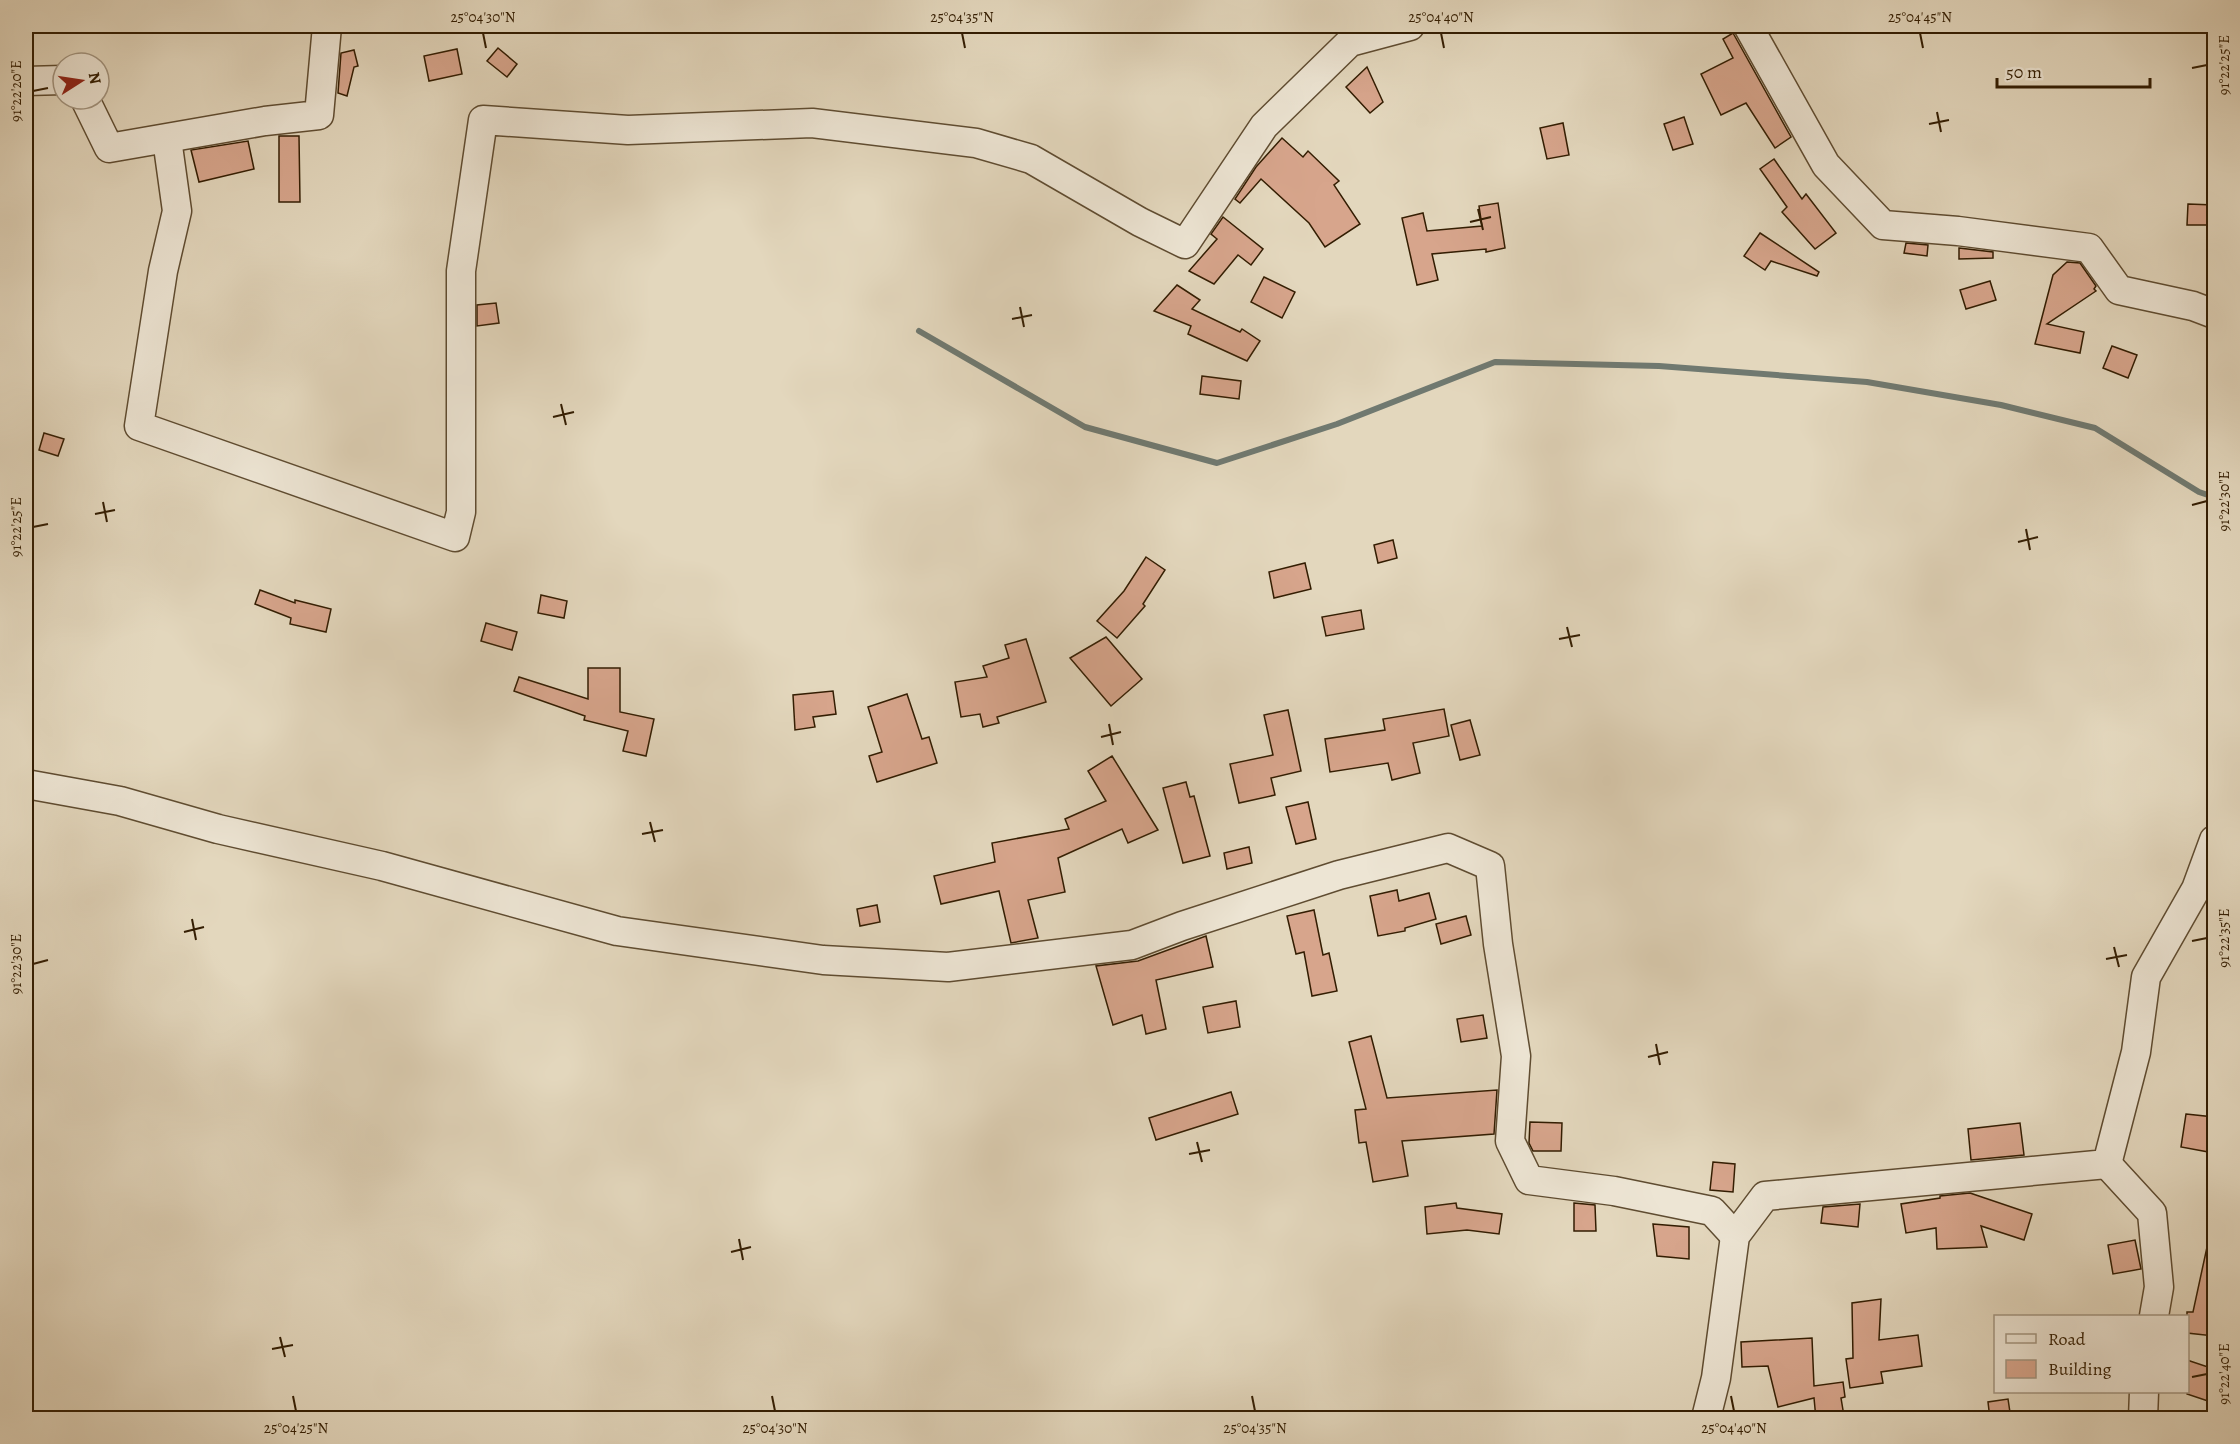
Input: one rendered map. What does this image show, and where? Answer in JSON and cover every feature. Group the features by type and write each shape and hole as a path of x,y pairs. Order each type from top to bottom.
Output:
{"street":[{"path":"91,111 109,148 265,121 319,115 327,26"},
{"path":"167,139 177,211 163,271 139,426 455,537 461,512 462,271 483,120 628,130 813,123 976,143 1031,159 1140,222 1185,244 1264,126 1350,42 1410,26"},
{"path":"1748,26 1826,165 1883,225 1958,231 2089,248 2119,290 2193,306 2214,314"},
{"path":"26,81 51,80"},
{"path":"26,784 120,801 218,829 382,866 617,931 823,960 948,967 1132,945 1339,874 1448,848 1490,866 1498,944 1516,1056 1510,1141 1529,1180 1614,1191 1712,1211 1735,1236"},
{"path":"2107,1164 2136,1052 2146,977 2196,889 2214,840"},
{"path":"1706,1419 1716,1378 1735,1236 1765,1196 2107,1164"},
{"path":"2107,1164 2152,1213 2160,1287 2154,1315"},
{"path":"2143,1419 2144,1393"}],"building":[{"path":"1733,33 1791,137 1775,148 1746,103 1721,115 1701,74 1733,58 1723,39"},
{"path":"498,48 517,64 507,77 487,61"},
{"path":"457,49 462,74 429,81 424,56"},
{"path":"354,50 358,66 354,67 347,96 338,93 341,53"},
{"path":"1367,67 1383,102 1370,113 1346,87"},
{"path":"1684,117 1693,144 1673,150 1664,124"},
{"path":"1563,123 1569,155 1547,159 1540,128"},
{"path":"279,136 299,136 300,202 279,202"},
{"path":"1282,138 1303,157 1308,151 1339,181 1334,185 1360,224 1325,247 1309,223 1261,179 1240,203 1235,199 1256,167"},
{"path":"248,141 254,169 199,182 191,150"},
{"path":"1774,159 1802,199 1806,194 1836,233 1815,249 1782,212 1787,207 1760,169"},
{"path":"1498,203 1505,248 1486,252 1486,249 1432,254 1438,280 1417,285 1402,218 1423,213 1427,231 1482,226 1479,206"},
{"path":"2188,204 2214,205 2214,225 2187,225"},
{"path":"1223,217 1263,249 1251,265 1238,255 1214,284 1189,271 1217,239 1211,234"},
{"path":"1760,233 1819,272 1817,276 1771,261 1765,270 1744,256"},
{"path":"1906,243 1928,245 1927,256 1904,253"},
{"path":"1959,248 1993,252 1993,258 1959,259"},
{"path":"2067,262 2080,263 2096,286 2094,289 2096,291 2047,324 2084,332 2080,353 2035,344 2053,275"},
{"path":"1264,277 1295,292 1282,318 1251,302"},
{"path":"1990,281 1996,300 1966,309 1960,290"},
{"path":"1177,285 1200,300 1192,309 1240,332 1242,329 1260,341 1247,361 1188,334 1191,326 1154,311"},
{"path":"496,303 499,323 477,326 477,305"},
{"path":"2112,346 2137,355 2128,378 2103,368"},
{"path":"1202,376 1241,381 1239,399 1200,394"},
{"path":"44,433 64,439 58,456 39,450"},
{"path":"1393,540 1397,558 1378,563 1374,545"},
{"path":"1146,557 1165,570 1143,604 1145,606 1117,638 1097,621 1124,591"},
{"path":"1305,563 1311,589 1274,598 1269,572"},
{"path":"260,590 295,603 295,600 331,609 326,632 290,624 291,618 255,604"},
{"path":"541,595 567,601 564,618 538,613"},
{"path":"1361,610 1364,629 1326,636 1322,617"},
{"path":"486,623 517,632 512,650 481,641"},
{"path":"1106,637 1142,679 1111,706 1070,658"},
{"path":"1026,639 1046,702 997,717 999,723 983,727 980,714 961,717 955,682 987,677 983,666 1009,658 1005,645"},
{"path":"588,668 620,668 620,712 654,719 646,756 623,751 628,731 584,720 585,716 514,691 519,677 588,699"},
{"path":"833,691 836,714 813,717 815,727 795,730 793,695"},
{"path":"907,694 922,739 929,737 937,763 877,782 869,756 882,752 868,707"},
{"path":"1444,709 1449,736 1413,743 1420,773 1392,780 1388,763 1330,772 1325,739 1385,730 1383,719"},
{"path":"1288,710 1301,771 1271,778 1275,795 1239,803 1230,764 1273,755 1264,715"},
{"path":"1470,720 1480,755 1460,760 1451,725"},
{"path":"1112,756 1158,830 1128,843 1122,829 1058,858 1065,892 1028,900 1038,938 1011,943 999,891 941,904 934,876 995,862 992,843 1069,829 1065,819 1106,801 1088,771"},
{"path":"1186,782 1190,797 1194,796 1210,856 1183,863 1163,788"},
{"path":"1308,802 1316,839 1296,844 1286,807"},
{"path":"1249,847 1252,863 1227,869 1224,853"},
{"path":"1397,890 1399,901 1429,893 1436,919 1405,928 1405,931 1378,936 1370,896"},
{"path":"877,905 880,922 860,926 857,909"},
{"path":"1314,910 1323,955 1329,953 1337,991 1312,996 1304,952 1296,954 1287,916"},
{"path":"1466,916 1471,935 1441,944 1436,924"},
{"path":"1206,936 1213,967 1156,980 1166,1029 1146,1034 1142,1015 1113,1025 1096,966 1138,961"},
{"path":"1236,1001 1240,1027 1208,1033 1203,1007"},
{"path":"1483,1015 1487,1038 1461,1042 1457,1019"},
{"path":"1371,1036 1387,1098 1497,1090 1494,1134 1402,1141 1408,1176 1373,1182 1366,1142 1359,1143 1355,1110 1366,1109 1349,1042"},
{"path":"1231,1092 1238,1114 1156,1140 1149,1118"},
{"path":"2186,1114 2214,1117 2214,1153 2181,1147"},
{"path":"1530,1122 1562,1123 1561,1151 1533,1151 1529,1143"},
{"path":"2020,1123 2024,1155 1971,1160 1968,1129"},
{"path":"1713,1162 1735,1164 1733,1192 1710,1190"},
{"path":"1970,1193 2032,1214 2024,1240 1981,1226 1987,1247 1937,1249 1936,1228 1906,1233 1901,1204"},
{"path":"1456,1203 1457,1208 1502,1214 1499,1234 1467,1230 1427,1234 1425,1207"},
{"path":"1574,1203 1595,1205 1596,1231 1574,1231"},
{"path":"1860,1204 1858,1227 1821,1223 1823,1207"},
{"path":"1653,1224 1689,1227 1689,1259 1657,1256"},
{"path":"2135,1240 2141,1269 2113,1274 2108,1245"},
{"path":"2207,1247 2214,1248 2214,1336 2189,1333 2187,1312 2193,1312"},
{"path":"1881,1299 1879,1340 1918,1335 1922,1366 1881,1372 1883,1383 1850,1388 1846,1359 1853,1358 1852,1303"},
{"path":"1812,1338 1814,1386 1843,1382 1845,1397 1841,1398 1844,1416 1816,1419 1814,1398 1778,1407 1768,1366 1742,1367 1741,1342"},
{"path":"2189,1361 2214,1369 2214,1382 2208,1401 2187,1394 2189,1393"},
{"path":"2008,1399 2011,1419 1990,1419 1988,1402"}],"waterway":[{"path":"919,331 1085,427 1217,463 1337,424 1495,362 1659,366 1867,382 2001,405 2095,428 2199,492 2214,497"}]}
